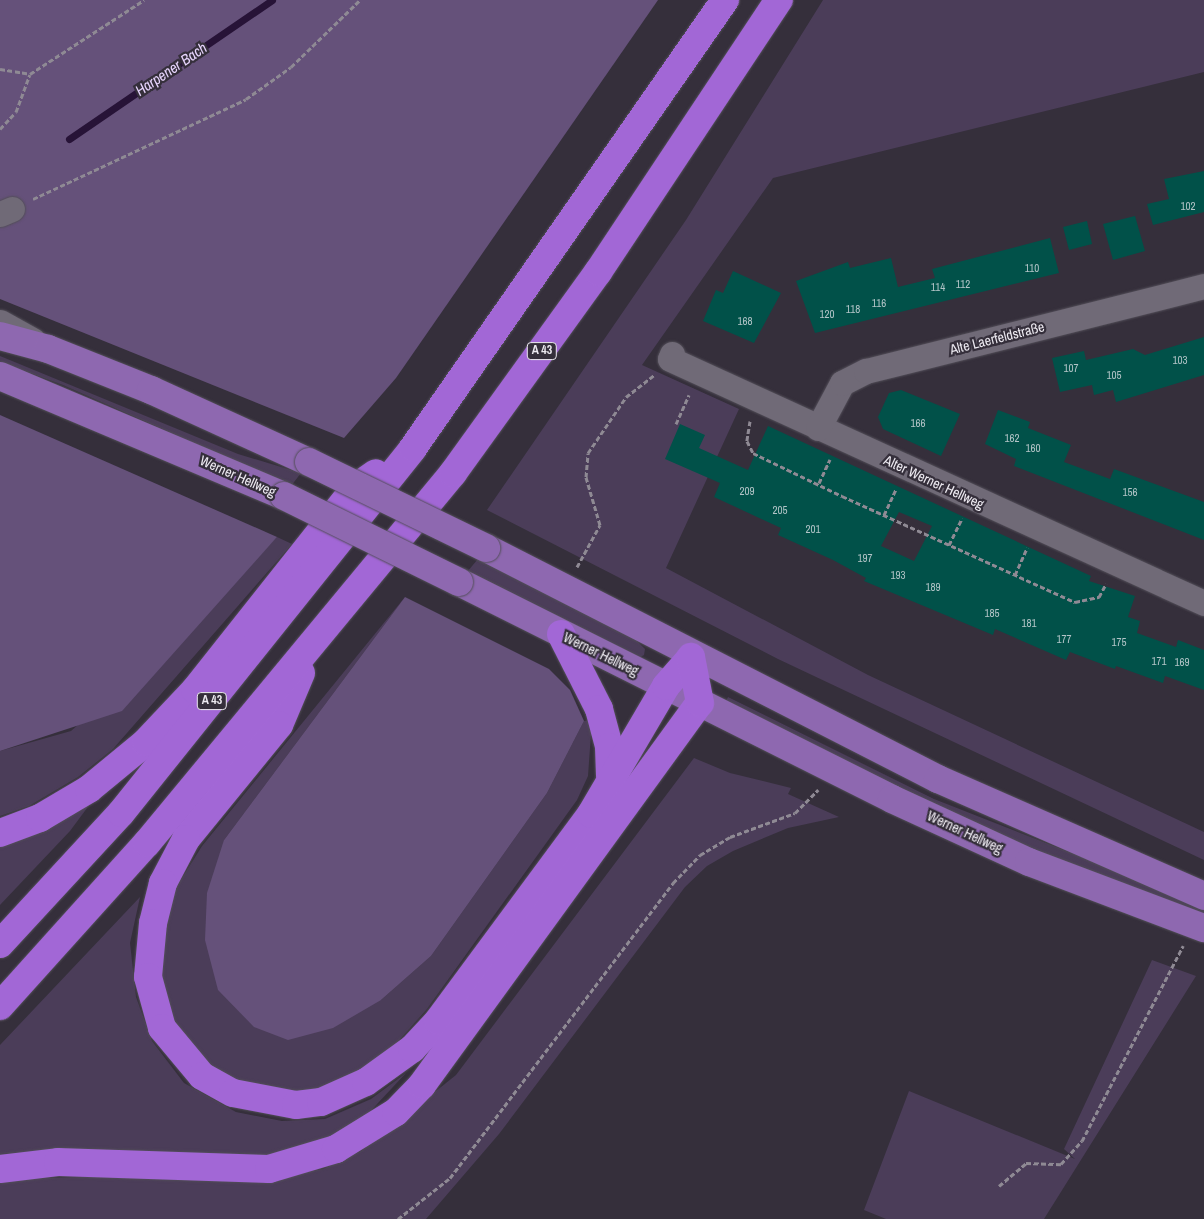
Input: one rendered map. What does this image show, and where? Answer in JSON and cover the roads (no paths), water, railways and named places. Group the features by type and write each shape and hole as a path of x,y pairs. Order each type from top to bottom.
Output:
{"highway":[{"name":"A 43","path":"0,944 121,813 413,448 726,0"},
{"name":"A 43","path":"0,1006 147,843 311,648 453,473 553,336 778,0"},
{"path":"0,833 40,818 89,789 146,742 195,690 356,487 413,448"},
{"path":"561,634 599,709 609,747 610,776"},
{"path":"311,648 279,725 186,839 162,883 152,923 148,977 162,1028 202,1076 233,1093 296,1105 321,1102 366,1082 412,1049 438,1021 591,814 610,776 666,686 692,657"},
{"path":"0,1169 58,1162 269,1169 304,1162 364,1134 396,1112 422,1085 700,704 692,657"}],"main road":[{"path":"0,336 48,349 309,462 486,548 692,657 1016,816 1204,896"},
{"name":"Werner Hellweg","path":"0,376 284,496 460,582 836,771 1029,862 1199,926"}],"street":[{"name":"Alte Laerfeldstraße","path":"818,428 842,383 866,371 1204,286"},
{"path":"0,322 48,349"},
{"name":"Alter Werner Hellweg","path":"676,358 818,428 1115,566 1204,603"}],"waterway":[{"name":"Harpener Bach","path":"69,139 272,0"}]}
